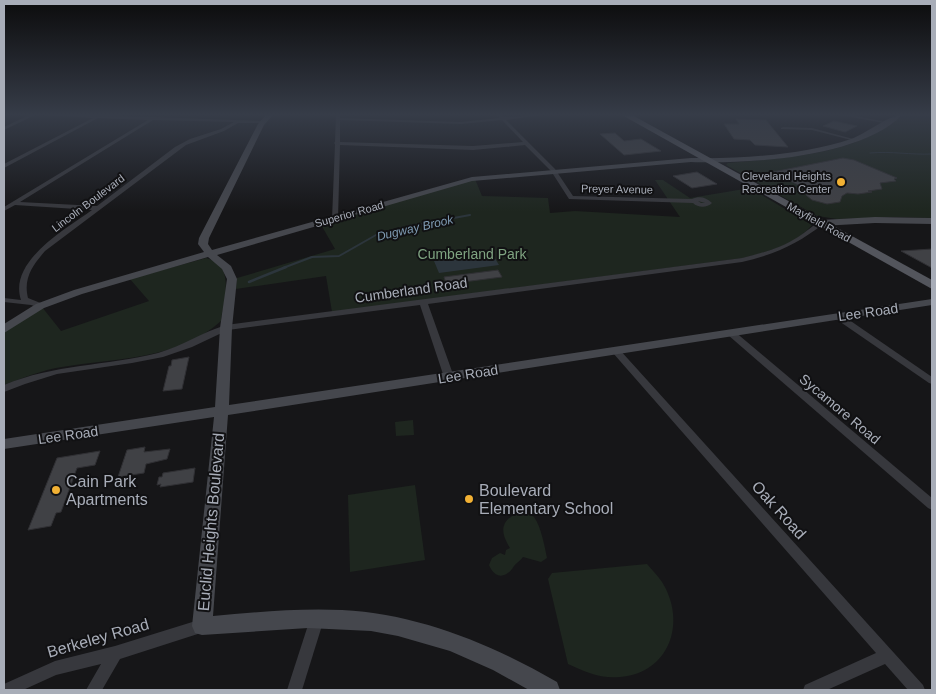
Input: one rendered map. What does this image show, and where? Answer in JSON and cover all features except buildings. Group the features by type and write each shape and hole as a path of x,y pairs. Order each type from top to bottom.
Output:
{"main road":[{"name":"Mayfield Road","path":"684,147 932,285"}],"street":[{"path":"4,166 39,147"},
{"path":"4,209 106,147"},
{"name":"Lincoln Boulevard","path":"28,303 23,296 22,279 30,263 43,250 179,147"},
{"path":"210,254 203,244 204,238 249,147"},
{"path":"335,219 336,147"},
{"path":"456,147 480,147"},
{"path":"530,147 554,172"},
{"name":"Superior Road","path":"4,329 40,306 78,292 472,179 691,160 709,161 826,147"},
{"name":"Preyer Avenue","path":"554,172 572,198 694,202"},
{"path":"4,203 98,208"},
{"path":"821,223 875,220 932,221"},
{"name":"Cumberland Road","path":"4,389 27,379 57,371 151,357 171,352 226,328 742,260 787,247 806,236 821,223"},
{"name":"Euclid Heights Boulevard","path":"210,254 227,268 232,279 226,328 221,412 202,626 317,619 343,619 377,623 432,635 466,646 514,669 549,690"},
{"path":"4,300 40,306"},
{"path":"423,302 449,377"},
{"name":"Lee Road","path":"4,444 932,302"},
{"path":"839,317 932,381"},
{"name":"Sycamore Road","path":"731,333 932,505"},
{"name":"Oak Road","path":"616,351 918,690"},
{"path":"294,690 317,619"},
{"name":"Berkeley Road","path":"7,690 55,668 115,653 202,626"},
{"path":"94,690 115,653"},
{"path":"810,690 887,656"}],"green space":[{"path":"840,147 932,147 932,218 837,219 817,216 726,165 728,163 820,152"},
{"name":"Cumberland Park","path":"475,179 482,196 548,198 550,213 575,211 680,217 655,180 663,180 690,198 750,188 812,225 789,243 743,258 332,312 326,276 236,289 237,278 335,249 320,223"},
{"path":"206,258 215,262 221,268 225,275 226,284 221,321 204,334 166,350 125,359 55,368 4,385 4,331 42,307 61,331 149,301 130,279"},
{"path":"413,420 414,435 396,436 395,422"},
{"path":"415,485 425,560 350,572 348,495"},
{"path":"518,513 529,514 534,517 541,531 547,558 541,562 523,557 508,573 501,576 494,573 489,565 492,558 500,553 505,555 506,550 510,548 503,532 505,523"},
{"path":"647,564 662,582 669,597 673,613 673,629 669,643 662,656 651,666 637,673 620,677 600,676 568,664 548,579 552,573"}],"shaded area":[{"path":"468,254 470,257 493,255 499,265 439,273 434,261 455,259 454,255"}],"waterway":[{"name":"Dugway Brook","path":"870,153 932,154"},
{"name":"Dugway Brook","path":"283,268 312,257 339,256 376,235 410,226 470,215"},
{"name":"Dugway Brook","path":"249,282 286,267"}],"place":[{"name":"Cleveland Heights Recreation Center","path":"841,182"},
{"name":"Cain Park Apartments","path":"56,490"},
{"name":"Boulevard Elementary School","path":"469,499"}]}
